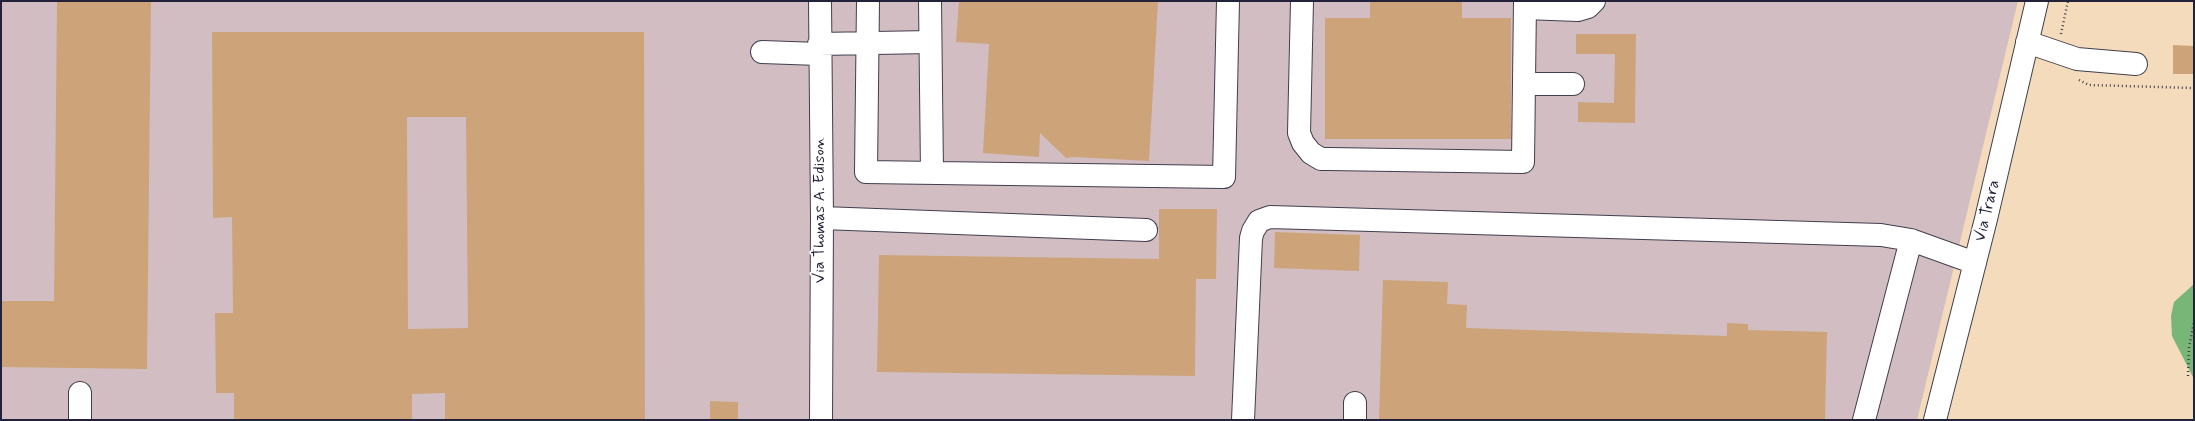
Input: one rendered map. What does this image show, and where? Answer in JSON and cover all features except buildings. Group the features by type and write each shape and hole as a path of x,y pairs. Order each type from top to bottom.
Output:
{"street":[{"name":"Via Thomas A. Edison","path":"820,1 819,49 822,218 821,420"},
{"path":"868,1 866,172 1224,177 1228,1"},
{"path":"930,1 932,173"},
{"path":"1302,1 1299,133 1306,148 1321,158 1523,162 1525,5 1578,10 1588,7 1594,1"},
{"name":"Via Trara","path":"1935,420 1975,263 2037,1"},
{"path":"762,52 819,49 868,43 930,42"},
{"path":"2027,42 2077,59 2136,64"},
{"path":"1524,84 1573,84"},
{"path":"1243,420 1251,238 1252,231 1259,221 1270,217 1881,235 1911,240 1975,263"},
{"path":"822,218 1146,230"},
{"path":"1864,420 1911,240"},
{"path":"80,393 80,420"}],"path":[{"path":"2058,53 2068,1"},
{"path":"2188,376 2189,347 2194,322"}],"shaded area":[{"path":"1,1 2018,1 1917,420 1,420"}],"green space":[{"path":"2194,284 2194,379 2172,336 2171,316 2174,302"}]}
